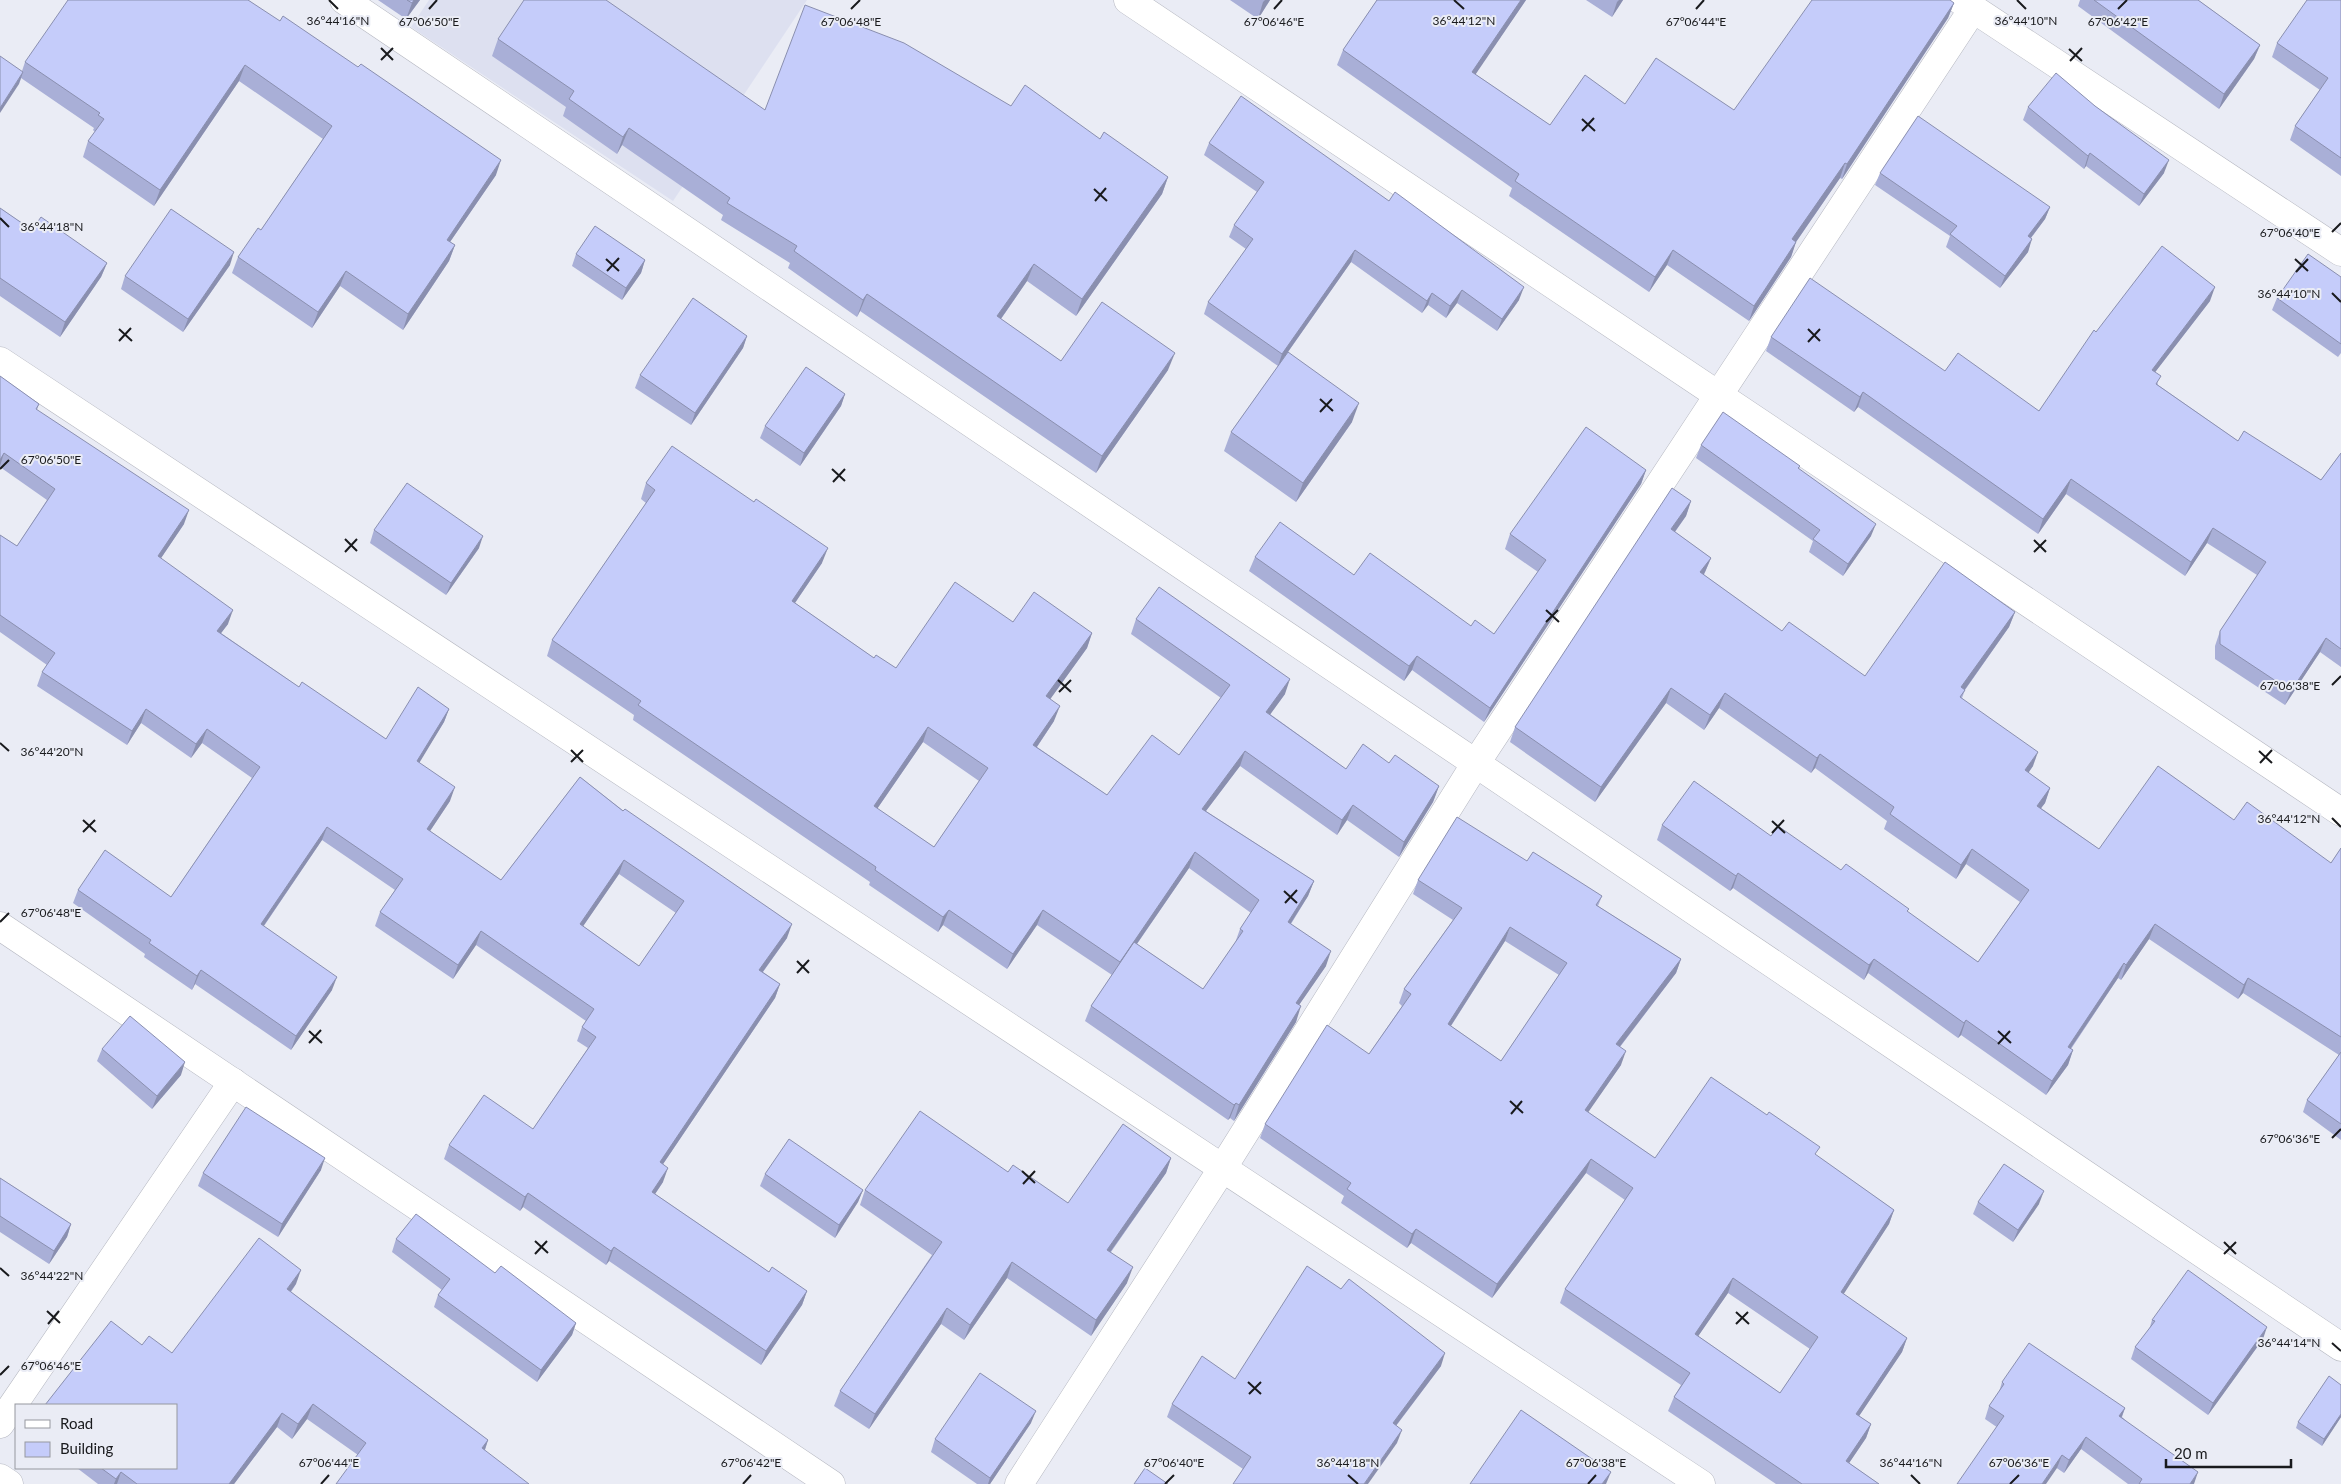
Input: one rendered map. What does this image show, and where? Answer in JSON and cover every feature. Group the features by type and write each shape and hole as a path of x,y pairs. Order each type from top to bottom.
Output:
{"street":[{"path":"344,0 2341,1347"},
{"path":"1128,0 2341,812"},
{"path":"1018,1484 1222,1169 1476,763 1720,396 1967,5 2341,252"},
{"path":"0,361 1701,1484"},
{"path":"0,926 831,1484"},
{"path":"0,1424 233,1082"},
{"path":"0,1478 9,1484"}],"shaded area":[{"path":"429,0 807,0 673,201 411,27"}],"building":[{"path":"68,0 248,0 280,21 283,16 358,67 361,64 501,160 447,240 455,245 408,314 346,271 318,312 238,257 258,228 261,230 332,126 245,65 160,190 88,141 104,119 98,115 100,113 25,62"},
{"path":"524,0 606,0 765,110 805,5 904,43 1011,106 1025,85 1100,139 1104,132 1168,177 1082,299 1034,264 997,316 1061,361 1102,302 1175,353 1102,456 867,294 863,300 794,251 797,246 727,203 730,198 629,128 623,137 569,99 574,91 498,39"},
{"path":"1377,0 1521,0 1472,72 1550,125 1585,75 1625,104 1656,58 1734,110 1812,0 1950,0 1954,3 1847,164 1845,163 1792,239 1796,242 1754,306 1673,250 1655,277 1515,181 1519,174 1343,50"},
{"path":"2094,0 2198,0 2260,45 2224,94"},
{"path":"2307,0 2341,0 2341,158 2295,126 2328,78 2277,43"},
{"path":"0,56 23,72 0,108"},
{"path":"2056,73 2095,106 2169,160 2144,194 2090,153 2088,156 2028,107"},
{"path":"1241,96 1389,201 1395,192 1524,287 1502,319 1462,290 1450,306 1432,293 1427,301 1355,250 1282,354 1208,302 1253,239 1234,225 1264,182 1209,143"},
{"path":"1918,116 2050,207 2028,236 2032,239 2005,276 1950,234 1957,226 1880,173"},
{"path":"0,208 32,230 41,217 107,263 65,322 0,278"},
{"path":"171,209 234,252 188,319 125,276"},
{"path":"595,226 645,260 626,288 576,254"},
{"path":"2162,246 2215,287 2152,370 2161,376 2156,384 2238,441 2244,431 2321,480 2341,453 2341,649 2326,638 2291,691 2220,644 2220,631 2266,562 2213,528 2191,562 2071,479 2043,519 1863,392 1860,397 1771,337 1810,278 1945,371 1958,353 2039,411 2094,330 2096,332"},
{"path":"2308,254 2341,277 2341,344 2277,298"},
{"path":"693,298 747,336 695,413 640,375"},
{"path":"1288,352 1359,403 1303,483 1231,432"},
{"path":"806,367 845,394 804,453 765,426"},
{"path":"0,376 39,404 36,409 189,510 158,556 233,610 217,631 299,687 302,682 386,739 418,687 449,709 417,761 455,787 427,829 501,880 580,777 623,811 625,809 792,924 759,970 780,984 660,1162 668,1168 652,1192 769,1272 772,1267 807,1291 766,1351 614,1247 611,1251 528,1193 525,1197 449,1145 484,1095 533,1129 596,1037 582,1027 594,1009 481,931 458,965 380,912 403,879 327,827 261,924 337,977 296,1036 201,970 197,976 149,943 151,940 78,890 105,850 171,897 260,767 207,729 196,744 146,709 132,731 42,672 55,653 0,615 0,535 17,546 55,489 4,453 0,460","holes":["624,860 684,901 639,966 580,924"]},
{"path":"1723,412 1800,466 1798,468 1876,524 1848,564 1813,539 1820,530 1701,445"},
{"path":"1586,427 1646,470 1490,708 1417,656 1409,666 1255,557 1280,522 1354,575 1370,553 1471,626 1475,620 1494,634 1546,560 1510,534"},
{"path":"672,446 754,502 756,499 828,548 792,601 874,658 876,655 896,668 955,582 1013,622 1034,592 1092,633 1046,696 1060,706 1033,745 1107,795 1152,735 1179,755 1230,685 1136,619 1159,587 1290,679 1266,712 1346,769 1363,744 1389,763 1395,755 1439,786 1404,842 1353,805 1342,820 1245,751 1202,809 1314,881 1288,922 1331,951 1296,1003 1301,1006 1239,1105 1236,1103 1234,1105 1091,1006 1134,942 1203,989 1243,931 1240,929 1259,900 1195,852 1120,962 1043,910 1013,954 949,910 943,917 875,870 876,867 638,705 641,701 552,640 655,490 646,483","holes":["928,727 988,768 934,847 874,806"]},
{"path":"407,483 483,536 451,583 374,530"},
{"path":"1672,488 1691,501 1671,529 1711,558 1700,572 1782,631 1789,622 1865,676 1945,562 2015,612 1961,687 1965,690 1960,697 2038,752 2025,770 2050,788 2037,806 2099,849 2158,766 2234,820 2247,802 2331,863 2341,848 2341,1037 2248,978 2244,985 2155,924 2126,965 2124,963 2068,1047 2073,1050 2052,1081 1966,1020 1964,1023 1874,959 1869,965 1738,873 1736,876 1662,825 1694,781 1771,836 1778,826 1841,870 1846,864 1978,962 2029,890 1972,849 1961,865 1890,814 1894,807 1820,754 1817,758 1725,693 1710,715 1671,688 1601,787 1515,727"},
{"path":"1457,817 1527,861 1533,852 1602,896 1596,905 1681,959 1616,1044 1626,1051 1585,1110 1655,1158 1711,1077 1767,1115 1769,1112 1820,1147 1815,1154 1894,1210 1841,1292 1907,1338 1856,1414 1871,1424 1846,1461 1879,1484 1802,1484 1674,1397 1690,1373 1565,1289 1633,1188 1591,1159 1497,1284 1416,1229 1412,1234 1347,1189 1351,1183 1265,1124 1327,1025 1369,1054 1411,994 1404,989 1462,908 1418,880","holes":["1510,927 1567,963 1501,1061 1448,1024","1733,1278 1818,1337 1780,1393 1695,1334"]},
{"path":"130,1016 185,1062 157,1096 102,1049"},
{"path":"2341,1052 2341,1124 2307,1100"},
{"path":"246,1107 325,1158 282,1224 203,1173"},
{"path":"920,1111 1008,1172 1013,1165 1068,1203 1123,1124 1171,1158 1107,1250 1133,1267 1096,1320 1012,1262 970,1325 947,1308 875,1414 840,1391 942,1242 865,1190"},
{"path":"789,1139 863,1190 839,1225 765,1174"},
{"path":"2004,1164 2044,1191 2018,1230 1978,1202"},
{"path":"0,1178 71,1224 54,1251 0,1216"},
{"path":"416,1214 495,1273 501,1266 576,1323 541,1370 438,1295 450,1279 396,1239"},
{"path":"259,1238 301,1270 287,1289 488,1440 482,1448 529,1484 336,1484 366,1443 313,1404 298,1424 282,1413 229,1484 137,1484 121,1472 116,1479 102,1469 178,1469 178,1404 46,1404 111,1321 142,1345 149,1336 172,1353"},
{"path":"1307,1266 1341,1289 1349,1279 1445,1353 1393,1423 1402,1430 1364,1484 1233,1484 1251,1457 1172,1404 1202,1356 1235,1379"},
{"path":"2188,1270 2267,1327 2213,1403 2135,1347 2155,1321 2152,1320"},
{"path":"2029,1343 2125,1408 2119,1416 2198,1472 2190,1484 2139,1484 2142,1479 2086,1437 2069,1460 2062,1455 2042,1484 1957,1484 2004,1416 1989,1406 2004,1384 2002,1382"},
{"path":"980,1373 1036,1411 990,1478 935,1439"},
{"path":"2329,1376 2341,1385 2341,1414 2324,1439 2298,1422"},
{"path":"1521,1410 1611,1472 1602,1484 1470,1484"},
{"path":"1145,1468 1168,1484 1134,1484"}]}
